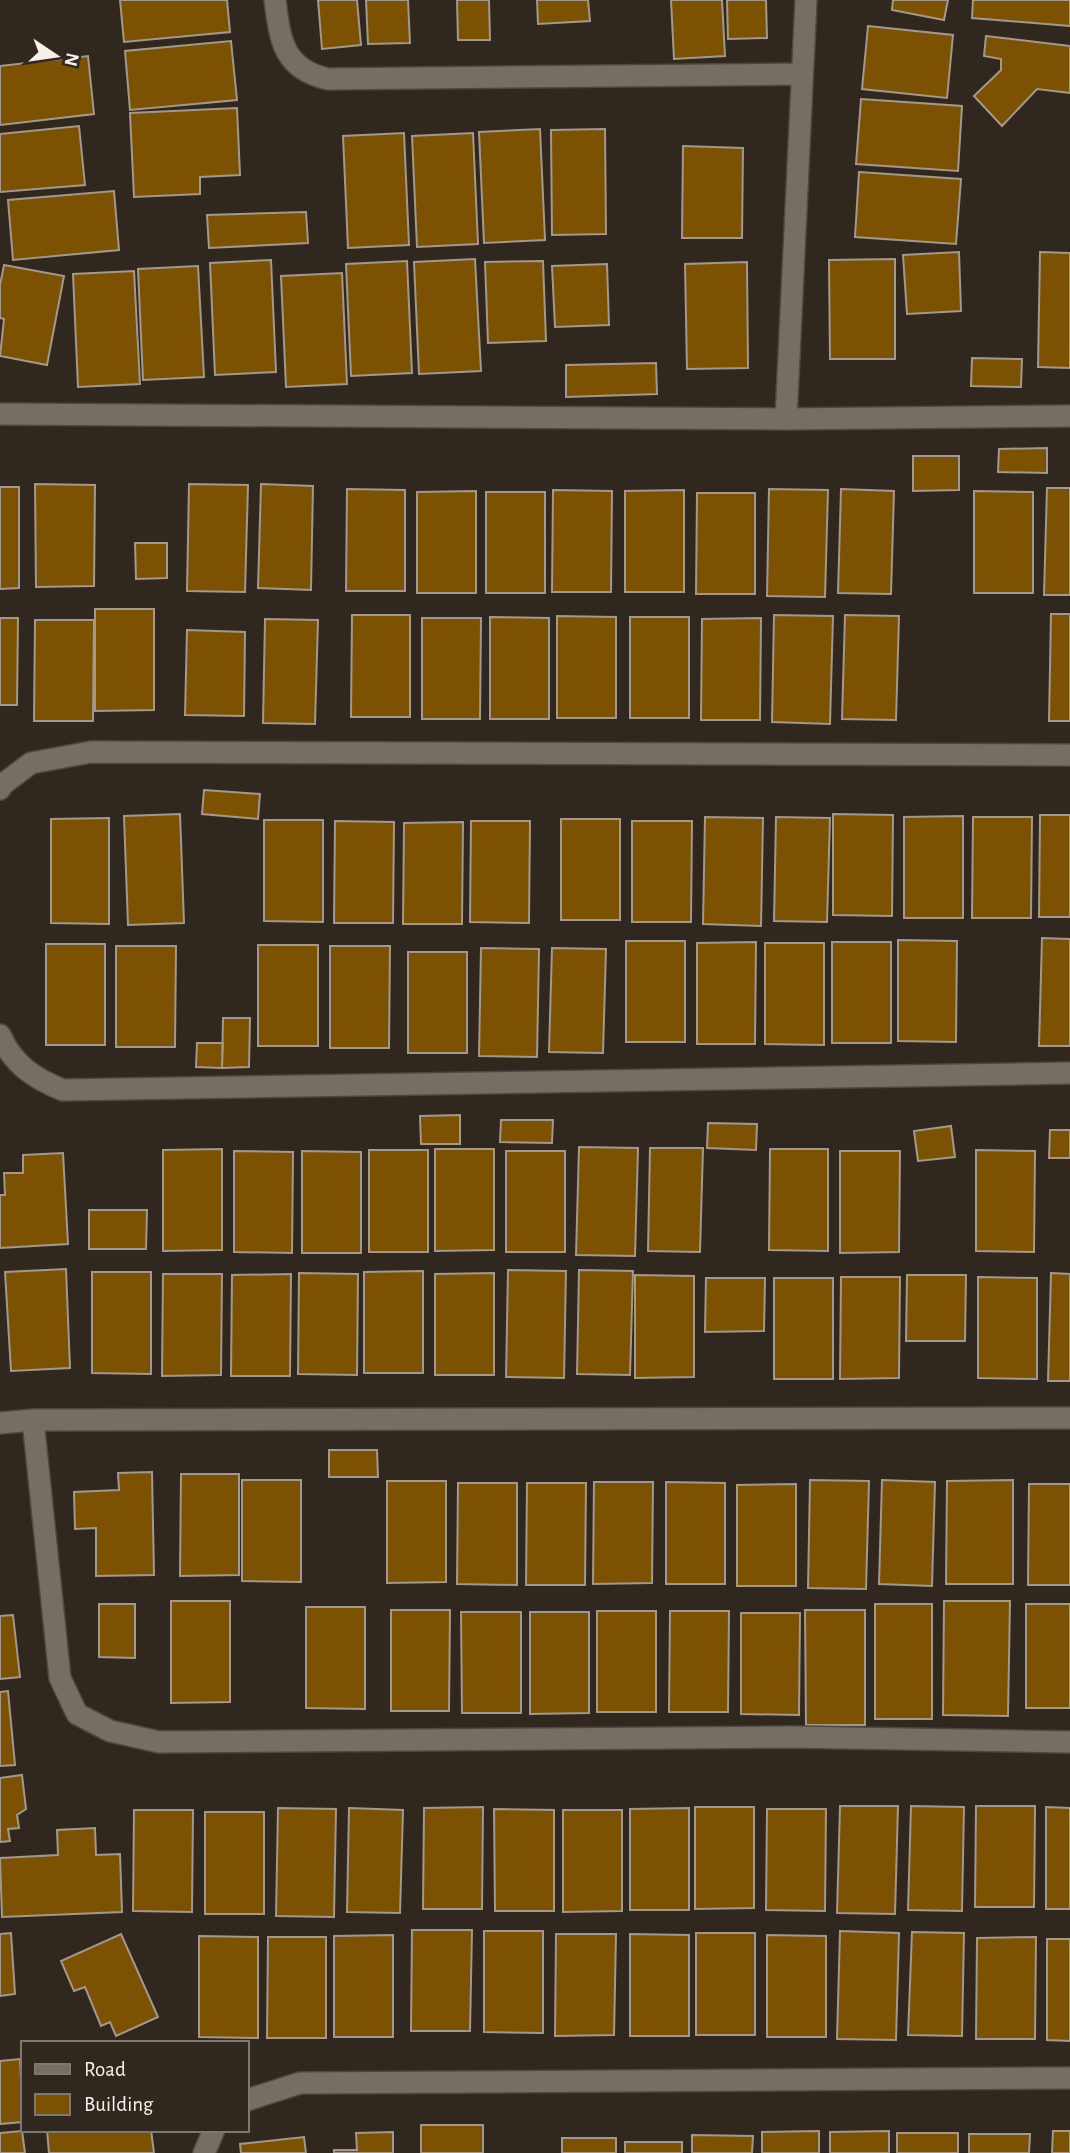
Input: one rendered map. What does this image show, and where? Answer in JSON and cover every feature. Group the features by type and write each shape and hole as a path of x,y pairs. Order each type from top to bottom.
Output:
{"street":[{"path":"275,0 280,41 298,67 328,79 801,74"},
{"path":"786,419 806,0"},
{"path":"0,414 786,419 1070,416"},
{"path":"0,789 31,763 91,752 1070,755"},
{"path":"0,1035 8,1053 34,1079 63,1090 1070,1073"},
{"path":"0,1423 33,1420 1070,1418"},
{"path":"33,1420 60,1678 78,1714 110,1731 159,1742 790,1737 1070,1742"},
{"path":"248,2100 300,2083 1070,2078"},
{"path":"204,2153 213,2132"}],"building":[{"path":"120,0 227,0 230,32 124,42"},
{"path":"318,0 357,0 361,45 322,49"},
{"path":"366,0 408,0 410,43 368,44"},
{"path":"457,0 489,0 490,40 458,40"},
{"path":"537,0 588,0 590,21 538,24"},
{"path":"671,0 722,0 725,56 674,59"},
{"path":"727,0 766,0 767,38 728,39"},
{"path":"893,0 948,0 944,20 892,10"},
{"path":"973,0 1070,0 1070,26 972,18"},
{"path":"868,26 953,35 947,98 862,89"},
{"path":"986,36 1070,46 1070,93 1037,89 1002,126 974,96 1001,70 1001,59 984,56"},
{"path":"231,41 237,100 130,110 125,51"},
{"path":"88,56 94,114 0,125 0,66"},
{"path":"861,99 962,106 958,171 856,164"},
{"path":"237,108 240,175 200,177 200,194 134,197 130,113"},
{"path":"79,126 85,185 0,192 0,134"},
{"path":"540,129 545,240 484,243 479,132"},
{"path":"605,129 606,234 552,235 551,130"},
{"path":"404,133 409,245 348,248 343,136"},
{"path":"473,133 478,244 417,247 412,136"},
{"path":"683,146 743,148 742,238 682,238"},
{"path":"859,172 961,179 956,244 855,237"},
{"path":"114,191 119,250 13,260 8,200"},
{"path":"306,212 308,243 209,248 207,215"},
{"path":"959,252 961,311 907,314 903,255"},
{"path":"1040,252 1070,253 1070,368 1038,367"},
{"path":"475,259 481,371 419,374 414,262"},
{"path":"895,259 895,359 830,359 829,260"},
{"path":"271,260 276,372 215,375 210,263"},
{"path":"407,261 412,373 351,376 346,264"},
{"path":"543,261 546,341 488,343 485,262"},
{"path":"747,262 748,368 687,369 685,264"},
{"path":"607,264 609,325 555,327 552,266"},
{"path":"4,265 64,276 47,365 0,356 4,319 0,318 0,285"},
{"path":"198,266 204,377 143,380 138,269"},
{"path":"134,271 140,384 78,387 73,274"},
{"path":"342,273 347,384 286,387 281,276"},
{"path":"972,358 1022,359 1021,387 971,386"},
{"path":"656,363 657,394 566,397 566,365"},
{"path":"1047,448 1047,473 998,472 999,449"},
{"path":"913,456 959,456 959,490 913,491"},
{"path":"35,484 95,485 94,586 36,587"},
{"path":"189,484 248,485 245,592 187,591"},
{"path":"261,484 313,486 311,590 258,588"},
{"path":"0,487 19,487 19,588 0,589"},
{"path":"1047,488 1070,488 1070,595 1044,595"},
{"path":"347,489 405,490 405,591 346,591"},
{"path":"769,489 828,490 825,597 767,596"},
{"path":"841,489 894,491 891,594 838,593"},
{"path":"553,490 612,491 611,592 552,592"},
{"path":"684,490 684,592 625,592 625,491"},
{"path":"476,491 476,593 417,593 417,492"},
{"path":"974,491 1033,492 1033,593 974,593"},
{"path":"486,492 545,492 545,593 486,593"},
{"path":"697,493 755,493 755,594 696,594"},
{"path":"135,543 167,543 167,578 136,579"},
{"path":"95,609 154,609 154,710 95,711"},
{"path":"1051,614 1070,614 1070,721 1049,721"},
{"path":"352,615 410,615 410,717 351,717"},
{"path":"774,615 833,616 830,724 772,722"},
{"path":"845,615 899,616 896,720 842,719"},
{"path":"557,616 616,617 616,718 557,718"},
{"path":"490,617 549,618 549,719 490,719"},
{"path":"630,617 689,617 689,718 630,718"},
{"path":"0,618 18,618 17,705 0,705"},
{"path":"422,618 481,618 480,719 422,719"},
{"path":"761,618 760,720 701,720 702,619"},
{"path":"265,619 318,620 315,724 263,723"},
{"path":"35,620 94,620 93,721 34,721"},
{"path":"187,630 245,632 244,716 185,715"},
{"path":"204,790 260,794 258,819 202,814"},
{"path":"180,814 184,923 128,925 124,816"},
{"path":"833,814 893,815 892,916 833,915"},
{"path":"1040,815 1070,815 1070,917 1039,917"},
{"path":"963,816 963,918 904,918 904,817"},
{"path":"705,817 763,818 761,926 703,924"},
{"path":"776,817 830,818 827,922 774,921"},
{"path":"973,817 1032,817 1031,918 972,918"},
{"path":"109,818 109,924 51,923 51,819"},
{"path":"561,819 620,819 620,920 561,920"},
{"path":"264,820 323,820 323,922 264,921"},
{"path":"335,821 394,822 393,923 334,923"},
{"path":"471,821 530,821 529,923 470,922"},
{"path":"632,821 692,821 691,922 632,922"},
{"path":"463,822 462,924 403,924 404,823"},
{"path":"1042,938 1070,939 1070,1046 1039,1046"},
{"path":"898,940 957,941 956,1042 898,1041"},
{"path":"626,941 685,941 685,1042 626,1042"},
{"path":"756,942 755,1044 697,1044 697,943"},
{"path":"832,942 891,942 891,1043 832,1043"},
{"path":"765,943 824,943 824,1045 765,1044"},
{"path":"46,944 105,944 105,1045 46,1045"},
{"path":"258,945 318,945 318,1046 258,1046"},
{"path":"116,946 176,946 175,1047 116,1047"},
{"path":"330,946 390,946 389,1048 330,1048"},
{"path":"481,948 539,949 537,1057 479,1056"},
{"path":"552,948 606,949 603,1053 549,1052"},
{"path":"408,952 467,952 467,1053 408,1053"},
{"path":"223,1018 250,1018 249,1067 222,1068"},
{"path":"197,1043 223,1043 222,1068 196,1067"},
{"path":"460,1115 460,1144 421,1144 420,1116"},
{"path":"501,1120 553,1120 552,1143 500,1142"},
{"path":"708,1123 757,1124 756,1150 707,1148"},
{"path":"951,1126 955,1157 918,1161 914,1131"},
{"path":"1050,1130 1070,1130 1070,1158 1049,1158"},
{"path":"579,1147 638,1148 635,1256 576,1255"},
{"path":"650,1148 703,1148 700,1252 648,1251"},
{"path":"222,1149 222,1250 163,1251 163,1150"},
{"path":"435,1149 494,1149 494,1250 435,1251"},
{"path":"770,1149 828,1149 828,1251 769,1250"},
{"path":"369,1150 428,1150 428,1252 369,1252"},
{"path":"976,1150 1035,1151 1034,1252 976,1251"},
{"path":"234,1151 293,1152 292,1253 234,1252"},
{"path":"302,1151 361,1152 361,1253 302,1253"},
{"path":"506,1151 565,1151 565,1252 506,1252"},
{"path":"840,1151 900,1151 899,1252 840,1253"},
{"path":"63,1153 68,1244 0,1248 0,1195 5,1195 4,1173 23,1173 23,1155"},
{"path":"89,1210 147,1210 146,1249 89,1249"},
{"path":"66,1269 70,1368 11,1371 5,1272"},
{"path":"508,1270 566,1271 564,1378 506,1377"},
{"path":"579,1270 633,1271 630,1375 577,1374"},
{"path":"423,1271 423,1373 364,1373 364,1272"},
{"path":"92,1272 151,1272 151,1374 92,1373"},
{"path":"299,1273 358,1274 357,1375 298,1374"},
{"path":"494,1273 494,1375 435,1375 435,1274"},
{"path":"1051,1273 1070,1274 1070,1381 1048,1381"},
{"path":"163,1274 222,1274 221,1375 162,1376"},
{"path":"291,1274 290,1376 231,1376 232,1275"},
{"path":"635,1275 694,1276 694,1377 635,1378"},
{"path":"907,1275 966,1275 965,1341 906,1341"},
{"path":"841,1277 900,1277 899,1378 840,1379"},
{"path":"978,1277 1037,1278 1037,1379 978,1378"},
{"path":"706,1278 765,1278 764,1331 705,1332"},
{"path":"774,1278 833,1278 833,1379 774,1379"},
{"path":"329,1450 377,1450 378,1477 329,1477"},
{"path":"152,1472 154,1575 96,1576 96,1528 75,1529 74,1492 119,1490 118,1473"},
{"path":"181,1474 239,1474 239,1575 180,1576"},
{"path":"242,1480 301,1480 301,1582 242,1581"},
{"path":"810,1480 869,1481 866,1589 808,1588"},
{"path":"882,1480 935,1482 932,1586 879,1584"},
{"path":"1013,1480 1013,1584 946,1584 947,1481"},
{"path":"387,1481 446,1481 446,1582 387,1583"},
{"path":"594,1482 653,1482 652,1583 593,1584"},
{"path":"666,1482 725,1483 725,1584 666,1584"},
{"path":"458,1483 517,1483 517,1585 457,1584"},
{"path":"527,1483 586,1483 585,1585 526,1585"},
{"path":"796,1484 796,1586 737,1586 737,1485"},
{"path":"1029,1484 1070,1484 1070,1585 1028,1585"},
{"path":"171,1601 230,1601 230,1702 171,1703"},
{"path":"944,1601 1010,1601 1008,1716 943,1715"},
{"path":"99,1604 135,1604 135,1658 99,1657"},
{"path":"875,1604 932,1604 932,1719 875,1719"},
{"path":"1026,1604 1070,1604 1070,1708 1026,1708"},
{"path":"306,1607 365,1607 365,1709 306,1708"},
{"path":"391,1610 450,1610 449,1711 391,1711"},
{"path":"805,1610 865,1610 865,1725 806,1725"},
{"path":"597,1611 656,1611 656,1712 597,1712"},
{"path":"670,1611 729,1611 728,1712 669,1712"},
{"path":"461,1612 521,1612 521,1713 462,1713"},
{"path":"530,1612 589,1612 589,1713 530,1714"},
{"path":"741,1613 800,1613 799,1715 741,1714"},
{"path":"13,1615 20,1677 0,1679 0,1616"},
{"path":"8,1691 15,1765 0,1766 0,1692"},
{"path":"22,1775 26,1809 17,1815 19,1828 8,1829 10,1841 0,1842 0,1778"},
{"path":"840,1806 898,1806 895,1914 837,1913"},
{"path":"911,1806 964,1807 962,1911 908,1910"},
{"path":"976,1806 1035,1806 1034,1907 975,1907"},
{"path":"483,1807 482,1909 423,1909 424,1808"},
{"path":"695,1807 754,1807 754,1908 695,1909"},
{"path":"1046,1807 1070,1808 1070,1909 1046,1909"},
{"path":"278,1808 336,1809 334,1917 276,1916"},
{"path":"349,1808 403,1810 400,1913 347,1912"},
{"path":"689,1808 689,1910 630,1910 630,1809"},
{"path":"494,1809 554,1810 554,1911 495,1911"},
{"path":"767,1809 826,1809 825,1911 766,1910"},
{"path":"134,1810 193,1810 192,1912 133,1911"},
{"path":"563,1810 622,1810 622,1911 563,1912"},
{"path":"205,1812 264,1812 264,1914 205,1914"},
{"path":"95,1828 96,1855 120,1854 122,1912 2,1917 0,1858 58,1855 57,1830"},
{"path":"412,1930 472,1930 470,2031 411,2031"},
{"path":"484,1931 543,1931 543,2033 484,2032"},
{"path":"840,1931 899,1933 896,2040 837,2039"},
{"path":"912,1932 964,1933 962,2036 908,2035"},
{"path":"11,1933 15,1994 0,1996 0,1934"},
{"path":"696,1933 755,1933 755,2035 696,2035"},
{"path":"121,1934 158,2017 116,2036 110,2022 101,2026 85,1987 74,1991 61,1961"},
{"path":"556,1934 616,1934 614,2035 555,2036"},
{"path":"630,1934 689,1935 689,2036 630,2036"},
{"path":"393,1935 393,2037 334,2037 334,1936"},
{"path":"767,1935 826,1936 826,2037 767,2037"},
{"path":"199,1936 258,1937 258,2038 199,2037"},
{"path":"268,1937 326,1937 326,2038 267,2038"},
{"path":"1036,1937 1035,2039 976,2039 977,1938"},
{"path":"1047,1939 1070,1939 1070,2041 1047,2040"},
{"path":"20,2059 21,2122 0,2124 0,2061"},
{"path":"421,2125 483,2125 483,2153 421,2153"},
{"path":"21,2131 25,2153 0,2153 0,2133"},
{"path":"819,2131 819,2153 762,2153 762,2132"},
{"path":"889,2131 889,2153 830,2153 830,2132"},
{"path":"1053,2131 1070,2131 1070,2153 1052,2153"},
{"path":"47,2132 151,2132 154,2153 49,2153"},
{"path":"393,2132 393,2153 334,2153 334,2150 357,2150 356,2133"},
{"path":"897,2133 958,2133 958,2153 897,2153"},
{"path":"969,2134 1030,2134 1029,2153 969,2153"},
{"path":"692,2135 753,2136 752,2153 692,2153"},
{"path":"304,2137 306,2153 241,2153 240,2144"},
{"path":"562,2138 616,2138 616,2153 562,2153"},
{"path":"625,2142 682,2142 682,2153 625,2153"}]}
